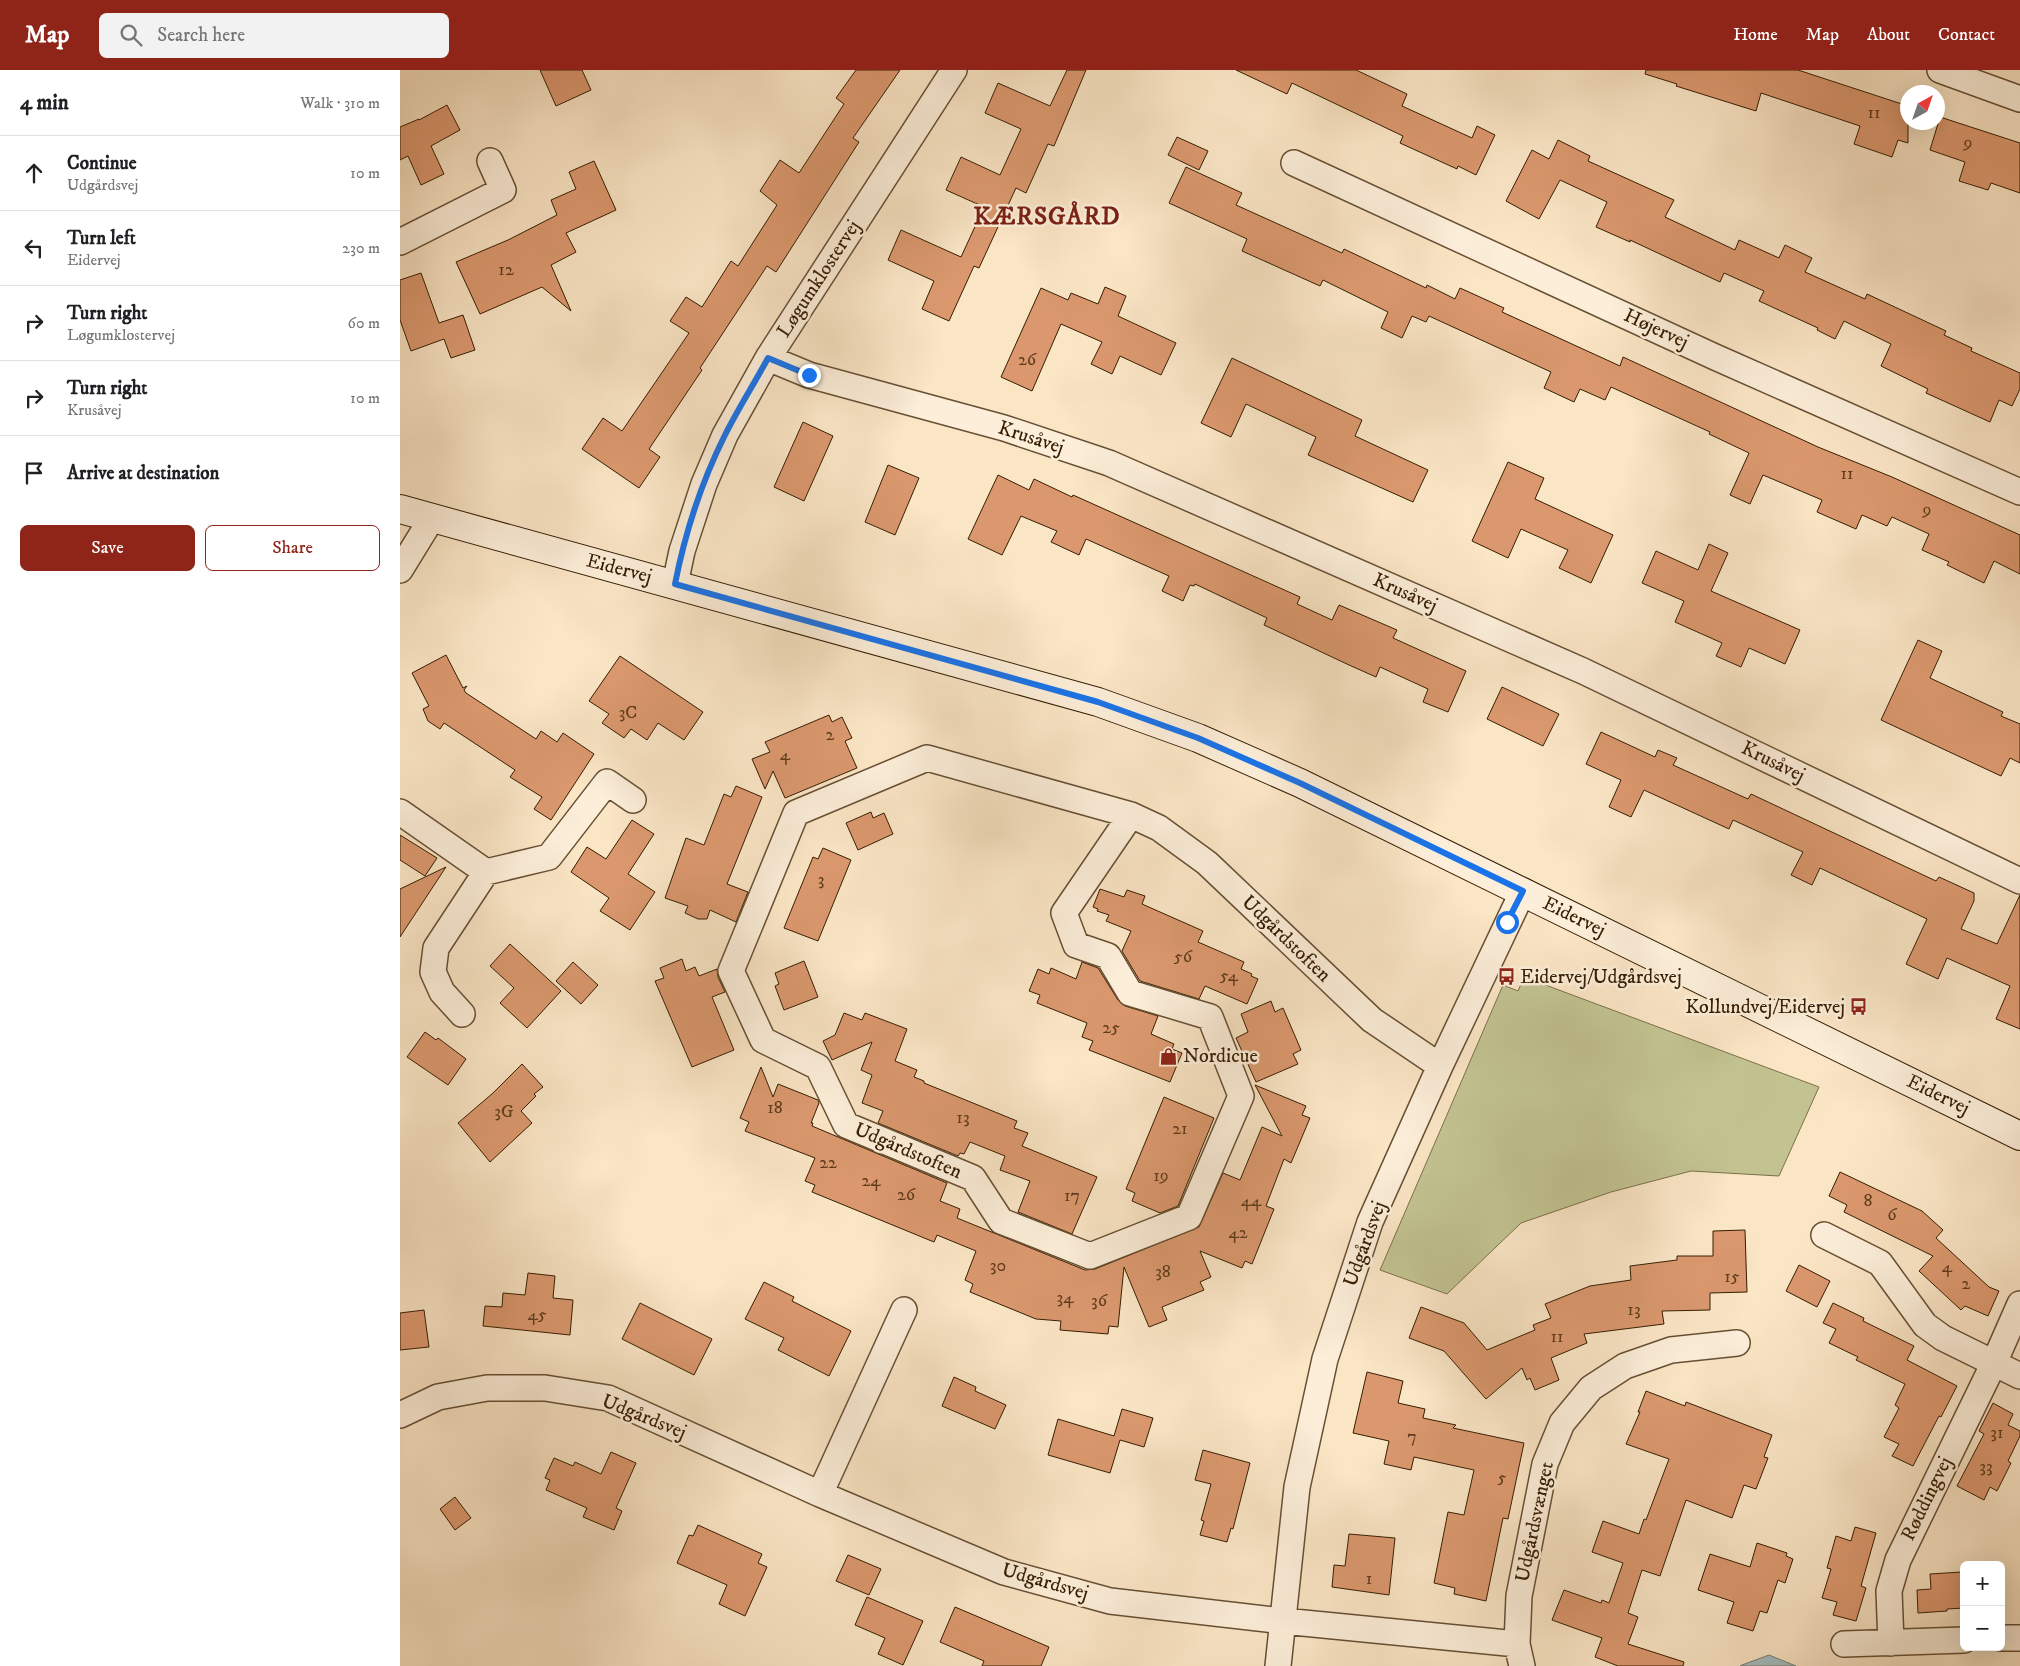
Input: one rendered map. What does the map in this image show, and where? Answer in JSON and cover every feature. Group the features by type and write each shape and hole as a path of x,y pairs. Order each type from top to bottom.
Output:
{"street":[{"name":"Løgumklostervej","path":"675,584 682,551 704,484 725,435 768,358 954,70"},
{"path":"1940,70 2020,99"},
{"path":"400,242 503,190 490,162"},
{"name":"Højervej","path":"1294,163 1715,357 2020,492"},
{"name":"Krusåvej","path":"768,358 809,375 1004,428 1109,463 1591,675 2020,881"},
{"name":"Eidervej","path":"400,509 1098,702 1198,738 1275,772 1523,891 2020,1136"},
{"path":"400,570 432,518"},
{"name":"Udgårdstoften","path":"1131,815 1064,912 1076,945 1108,956 1130,994 1210,1017 1241,1096 1190,1217 1090,1256 1000,1221 974,1178 846,1125 818,1067 763,1040 731,971 796,813 927,758 1131,815 1159,828 1207,863 1372,1020 1440,1066"},
{"path":"462,1014 442,992 432,972 436,948 486,872 549,857 607,782 633,800"},
{"path":"400,812 486,872"},
{"name":"Udgårdsvej","path":"1278,1666 1297,1487 1325,1359 1370,1222 1440,1066 1523,891"},
{"path":"1824,1234 1880,1263 1925,1325 1943,1338 2020,1376"},
{"name":"Røddingvej","path":"1891,1643 1888,1591 1898,1560 1994,1363 2020,1304"},
{"path":"820,1494 904,1310"},
{"name":"Udgårdsvænget","path":"1283,1621 1520,1655 1519,1596 1545,1464 1562,1424 1591,1388 1625,1366 1671,1350 1736,1343"},
{"name":"Udgårdsvej","path":"400,1415 438,1398 487,1388 545,1388 608,1398 820,1494 1004,1572 1110,1601 1283,1621"},
{"path":"2005,1638 2020,1638"},
{"path":"1844,1644 1960,1640"}],"green space":[{"path":"1524,977 1819,1087 1779,1176 1691,1171 1611,1192 1521,1223 1447,1294 1380,1270 1503,985 1518,991"}],"water":[{"path":"1769,1655 1796,1666 1740,1666 1742,1665"}],"building":[{"path":"540,70 582,70 591,90 556,106"},
{"path":"856,70 900,70 853,138 859,142 776,272 767,266 700,368 702,370 649,449 660,457 639,488 582,449 603,418 622,431 689,333 670,321 686,297 702,307 731,261 738,266 777,205 760,191 780,160 799,173 844,104 836,98"},
{"path":"1067,70 1086,70 1054,146 1048,144 1026,193 1016,188 979,268 974,266 949,321 922,309 934,281 888,260 901,230 961,257 984,207 946,190 961,157 1000,175 1021,129 985,113 998,83 1050,106"},
{"path":"1236,70 1356,70 1407,94 1402,106 1472,138 1477,126 1495,135 1476,175 1458,166 1457,169 1400,143 1403,136 1292,83 1287,94"},
{"path":"1646,70 1798,70 1900,103 1900,130 1908,130 1908,143 1898,140 1892,157 1854,144 1860,126 1761,93 1756,111 1676,86 1677,84 1645,74"},
{"path":"447,105 460,130 431,146 444,174 421,185 408,156 400,160 400,127 419,120"},
{"path":"1945,119 2020,143 2020,193 1991,183 1988,190 1959,181 1965,162 1930,150 1936,130 1945,130"},
{"path":"1177,137 1208,151 1199,170 1168,155"},
{"path":"1558,140 1590,156 1588,161 1674,200 1665,217 1735,250 1739,240 1779,258 1785,245 1812,258 1805,272 1865,299 1867,294 1946,331 1944,335 1972,348 1971,351 2020,373 2020,389 2012,406 1999,400 1990,422 1926,393 1928,389 1881,366 1891,344 1844,321 1835,339 1817,330 1818,328 1759,301 1764,291 1724,273 1720,282 1630,240 1630,242 1596,227 1607,202 1560,180 1539,219 1506,201 1532,150 1549,159"},
{"path":"594,161 616,210 566,233 576,252 551,265 571,311 542,287 480,314 456,262 508,240 557,215 551,200 576,189 569,172"},
{"path":"1186,167 1242,193 1236,205 1342,253 1344,249 1426,288 1427,285 1455,299 1460,288 1504,308 1502,312 1620,366 1623,357 1818,447 1892,477 2020,535 2020,574 1994,561 1984,583 1947,565 1949,562 1922,550 1929,534 1892,517 1887,526 1862,515 1856,529 1817,512 1822,500 1763,475 1750,504 1730,495 1749,453 1709,434 1710,432 1611,387 1605,400 1580,389 1574,402 1544,388 1551,372 1429,316 1426,322 1412,316 1402,338 1381,328 1388,312 1323,280 1320,286 1242,251 1247,239 1169,203"},
{"path":"421,273 439,323 463,315 475,350 451,358 444,339 411,351 400,320 400,280"},
{"path":"1105,287 1126,296 1118,316 1176,343 1161,375 1120,356 1112,374 1091,364 1102,342 1061,324 1032,391 1001,377 1041,288 1068,300 1071,293 1098,304"},
{"path":"1232,358 1362,420 1355,436 1428,470 1413,502 1308,455 1316,437 1246,404 1231,437 1201,423"},
{"path":"803,422 833,436 804,501 774,487"},
{"path":"1508,462 1544,478 1535,499 1613,535 1591,583 1559,568 1568,550 1521,529 1508,558 1472,541"},
{"path":"888,465 919,478 895,535 865,522"},
{"path":"998,475 1029,490 1034,479 1072,497 1073,495 1300,597 1297,604 1332,620 1339,605 1397,630 1393,638 1466,671 1448,712 1423,702 1428,689 1380,667 1376,677 1349,665 1264,625 1267,618 1195,584 1194,586 1190,585 1183,601 1162,591 1169,576 1086,539 1079,555 1051,542 1057,531 1021,516 1002,555 968,539"},
{"path":"1709,544 1728,553 1711,591 1800,630 1785,664 1749,648 1741,667 1716,656 1722,643 1675,622 1684,601 1642,583 1656,551 1698,570"},
{"path":"1918,640 1942,651 1930,678 2003,712 2001,716 2020,724 2020,763 2010,758 2001,776 1881,720"},
{"path":"446,655 463,688 467,686 464,690 466,693 536,739 541,731 557,742 563,733 594,754 551,820 534,809 542,797 510,777 515,770 444,723 440,729 428,721 423,709 429,706 412,673"},
{"path":"620,656 703,712 684,740 658,723 647,740 631,729 624,738 602,723 609,714 589,701"},
{"path":"1502,687 1559,714 1543,746 1487,719"},
{"path":"829,715 832,722 842,717 852,738 845,741 857,768 785,798 773,771 765,789 752,759 770,752 765,742"},
{"path":"1601,732 1655,757 1658,750 1677,758 1673,765 1748,799 1751,794 1936,881 1939,877 1974,893 1974,901 1961,929 1997,944 2020,895 2020,1029 1996,1019 2010,986 1947,958 1938,979 1906,964 1927,919 1820,868 1812,885 1791,875 1803,852 1733,820 1729,829 1644,790 1631,817 1609,807 1621,780 1586,764"},
{"path":"736,786 762,797 727,884 748,892 736,922 710,910 707,919 698,919 685,913 688,906 665,898 686,838 704,845 724,794 731,797"},
{"path":"871,812 873,818 884,813 893,834 858,850 846,823"},
{"path":"632,820 654,834 628,874 655,892 630,930 600,911 609,898 571,872 587,847 606,859"},
{"path":"400,835 437,858 425,876 400,860"},
{"path":"823,848 851,860 818,941 784,928 813,857 818,859"},
{"path":"446,867 400,937 400,889"},
{"path":"1100,889 1124,897 1127,890 1145,896 1142,904 1203,931 1198,942 1244,962 1241,969 1258,979 1247,1004 1205,986 1199,999 1140,981 1122,951 1131,931 1106,921 1109,915 1097,911 1098,909 1093,907"},
{"path":"510,944 561,991 527,1028 500,1003 514,988 490,966"},
{"path":"682,959 686,971 695,967 699,976 717,969 718,977 725,992 712,997 734,1050 692,1067 655,981 664,978 660,968"},
{"path":"804,961 818,997 784,1010 775,986 779,984 775,973"},
{"path":"573,962 598,985 581,1004 556,981"},
{"path":"1082,962 1098,968 1118,1000 1125,1006 1158,1016 1151,1034 1174,1044 1172,1049 1182,1053 1170,1082 1089,1050 1093,1041 1082,1037 1087,1023 1037,1003 1040,995 1029,991 1038,969 1049,974 1051,968 1076,979"},
{"path":"1271,1001 1275,1012 1283,1008 1301,1050 1293,1054 1298,1064 1256,1082 1236,1038 1248,1032 1241,1014"},
{"path":"844,1013 862,1020 865,1013 907,1029 895,1061 917,1070 914,1077 924,1081 924,1083 1017,1121 1014,1128 1028,1133 1022,1146 1097,1177 1072,1234 1018,1212 1030,1181 1000,1170 1005,1156 970,1142 964,1154 960,1153 958,1156 878,1123 883,1111 862,1103 872,1075 861,1070 872,1042 832,1060 823,1041 835,1035"},
{"path":"425,1032 436,1040 438,1038 466,1059 448,1085 407,1057"},
{"path":"522,1064 543,1087 534,1094 536,1096 521,1111 532,1123 490,1162 458,1123 493,1093"},
{"path":"761,1067 773,1097 778,1084 818,1100 819,1103 811,1123 813,1123 812,1126 947,1183 940,1201 960,1209 957,1218 1085,1270 1095,1269 1199,1227 1223,1173 1240,1180 1262,1127 1282,1136 1255,1085 1306,1106 1302,1115 1310,1118 1291,1163 1284,1159 1266,1206 1274,1209 1252,1264 1245,1261 1242,1268 1200,1251 1211,1277 1200,1282 1204,1290 1162,1307 1167,1320 1149,1327 1124,1267 1118,1327 1109,1326 1108,1334 1060,1330 1061,1321 1036,1319 970,1292 973,1284 965,1280 976,1251 937,1235 934,1242 812,1192 815,1185 805,1181 815,1158 745,1131 749,1122 740,1118"},
{"path":"1164,1097 1214,1118 1178,1206 1160,1213 1132,1201 1135,1193 1126,1189"},
{"path":"1840,1172 1922,1211 1943,1230 1936,1238 1989,1287 1999,1291 1988,1316 1965,1306 1961,1310 1919,1271 1933,1256 1844,1212 1847,1205 1829,1196"},
{"path":"1745,1230 1747,1292 1710,1293 1710,1310 1662,1311 1664,1324 1584,1334 1587,1343 1551,1358 1559,1380 1535,1390 1530,1378 1527,1380 1522,1368 1486,1399 1444,1351 1409,1338 1421,1307 1464,1323 1487,1350 1535,1330 1533,1325 1551,1318 1545,1304 1590,1286 1631,1280 1630,1266 1677,1260 1677,1256 1713,1256 1713,1231"},
{"path":"1799,1265 1830,1281 1817,1307 1786,1291"},
{"path":"528,1273 555,1276 553,1298 573,1300 570,1335 483,1326 485,1306 502,1307 503,1293 525,1295"},
{"path":"764,1282 794,1297 792,1301 851,1331 829,1376 778,1350 784,1338 745,1319"},
{"path":"640,1303 712,1339 694,1375 622,1339"},
{"path":"1833,1303 1864,1318 1863,1321 1914,1346 1907,1360 1957,1386 1913,1466 1892,1456 1899,1444 1884,1437 1899,1408 1895,1405 1905,1384 1856,1360 1858,1357 1829,1343 1836,1329 1823,1323"},
{"path":"424,1310 429,1347 400,1350 400,1313"},
{"path":"1367,1372 1403,1381 1398,1403 1425,1409 1423,1418 1456,1425 1453,1428 1524,1443 1508,1519 1503,1518 1486,1601 1454,1594 1455,1588 1434,1583 1448,1512 1464,1515 1474,1470 1414,1457 1411,1470 1384,1464 1389,1441 1353,1433"},
{"path":"954,1377 976,1387 975,1391 1006,1405 995,1429 942,1406"},
{"path":"1646,1391 1685,1406 1686,1402 1772,1435 1764,1457 1768,1458 1756,1489 1744,1485 1732,1518 1686,1500 1660,1576 1642,1570 1628,1613 1638,1617 1628,1644 1684,1662 1683,1666 1618,1666 1595,1657 1602,1638 1552,1620 1564,1590 1601,1603 1602,1600 1609,1603 1623,1563 1592,1552 1603,1521 1639,1534 1644,1519 1646,1520 1669,1459 1626,1444 1640,1412 1638,1412"},
{"path":"1993,1403 2013,1414 2008,1425 2020,1431 2020,1436 2008,1461 2011,1463 1997,1491 1990,1487 1984,1500 1957,1486 1984,1434 1979,1431"},
{"path":"1122,1409 1153,1418 1144,1447 1120,1440 1110,1473 1048,1455 1058,1419 1114,1436"},
{"path":"1203,1450 1250,1463 1233,1529 1231,1528 1227,1542 1200,1535 1204,1521 1201,1520 1211,1484 1195,1480"},
{"path":"611,1452 636,1463 616,1508 622,1511 614,1530 583,1517 587,1508 546,1490 550,1480 545,1478 554,1458 573,1466 575,1462 601,1474"},
{"path":"455,1497 471,1518 455,1530 440,1509"},
{"path":"698,1525 762,1554 758,1563 767,1567 745,1616 719,1604 727,1585 677,1563 689,1535 693,1536"},
{"path":"1855,1527 1876,1533 1861,1586 1866,1588 1856,1621 1833,1615 1837,1602 1822,1598 1831,1569 1827,1568 1836,1536 1851,1541"},
{"path":"1349,1534 1395,1538 1389,1595 1332,1587 1334,1565 1345,1566"},
{"path":"1757,1543 1787,1553 1786,1556 1793,1559 1785,1583 1778,1580 1767,1613 1760,1611 1753,1631 1727,1623 1734,1602 1698,1590 1710,1554 1750,1567"},
{"path":"848,1555 881,1569 869,1595 836,1581"},
{"path":"1960,1572 1960,1608 1918,1613 1917,1590 1931,1589 1930,1574"},
{"path":"867,1597 923,1621 903,1665 878,1654 885,1638 855,1625"},
{"path":"955,1607 1049,1647 1041,1666 982,1666 984,1661 940,1642"}],"place":[{"name":"Eidervej/Udgårdsvej","path":"1506,977"},
{"name":"Kollundvej/Eidervej","path":"1859,1007"},
{"name":"Nordicue","path":"1169,1056"}],"district":[{"name":"KÆRSGÅRD","path":"1047,216"}],"route":[{"path":"809,375 768,358 725,435 704,484 682,551 675,584 1098,702 1198,738 1300,783 1523,891 1507,922"}]}
